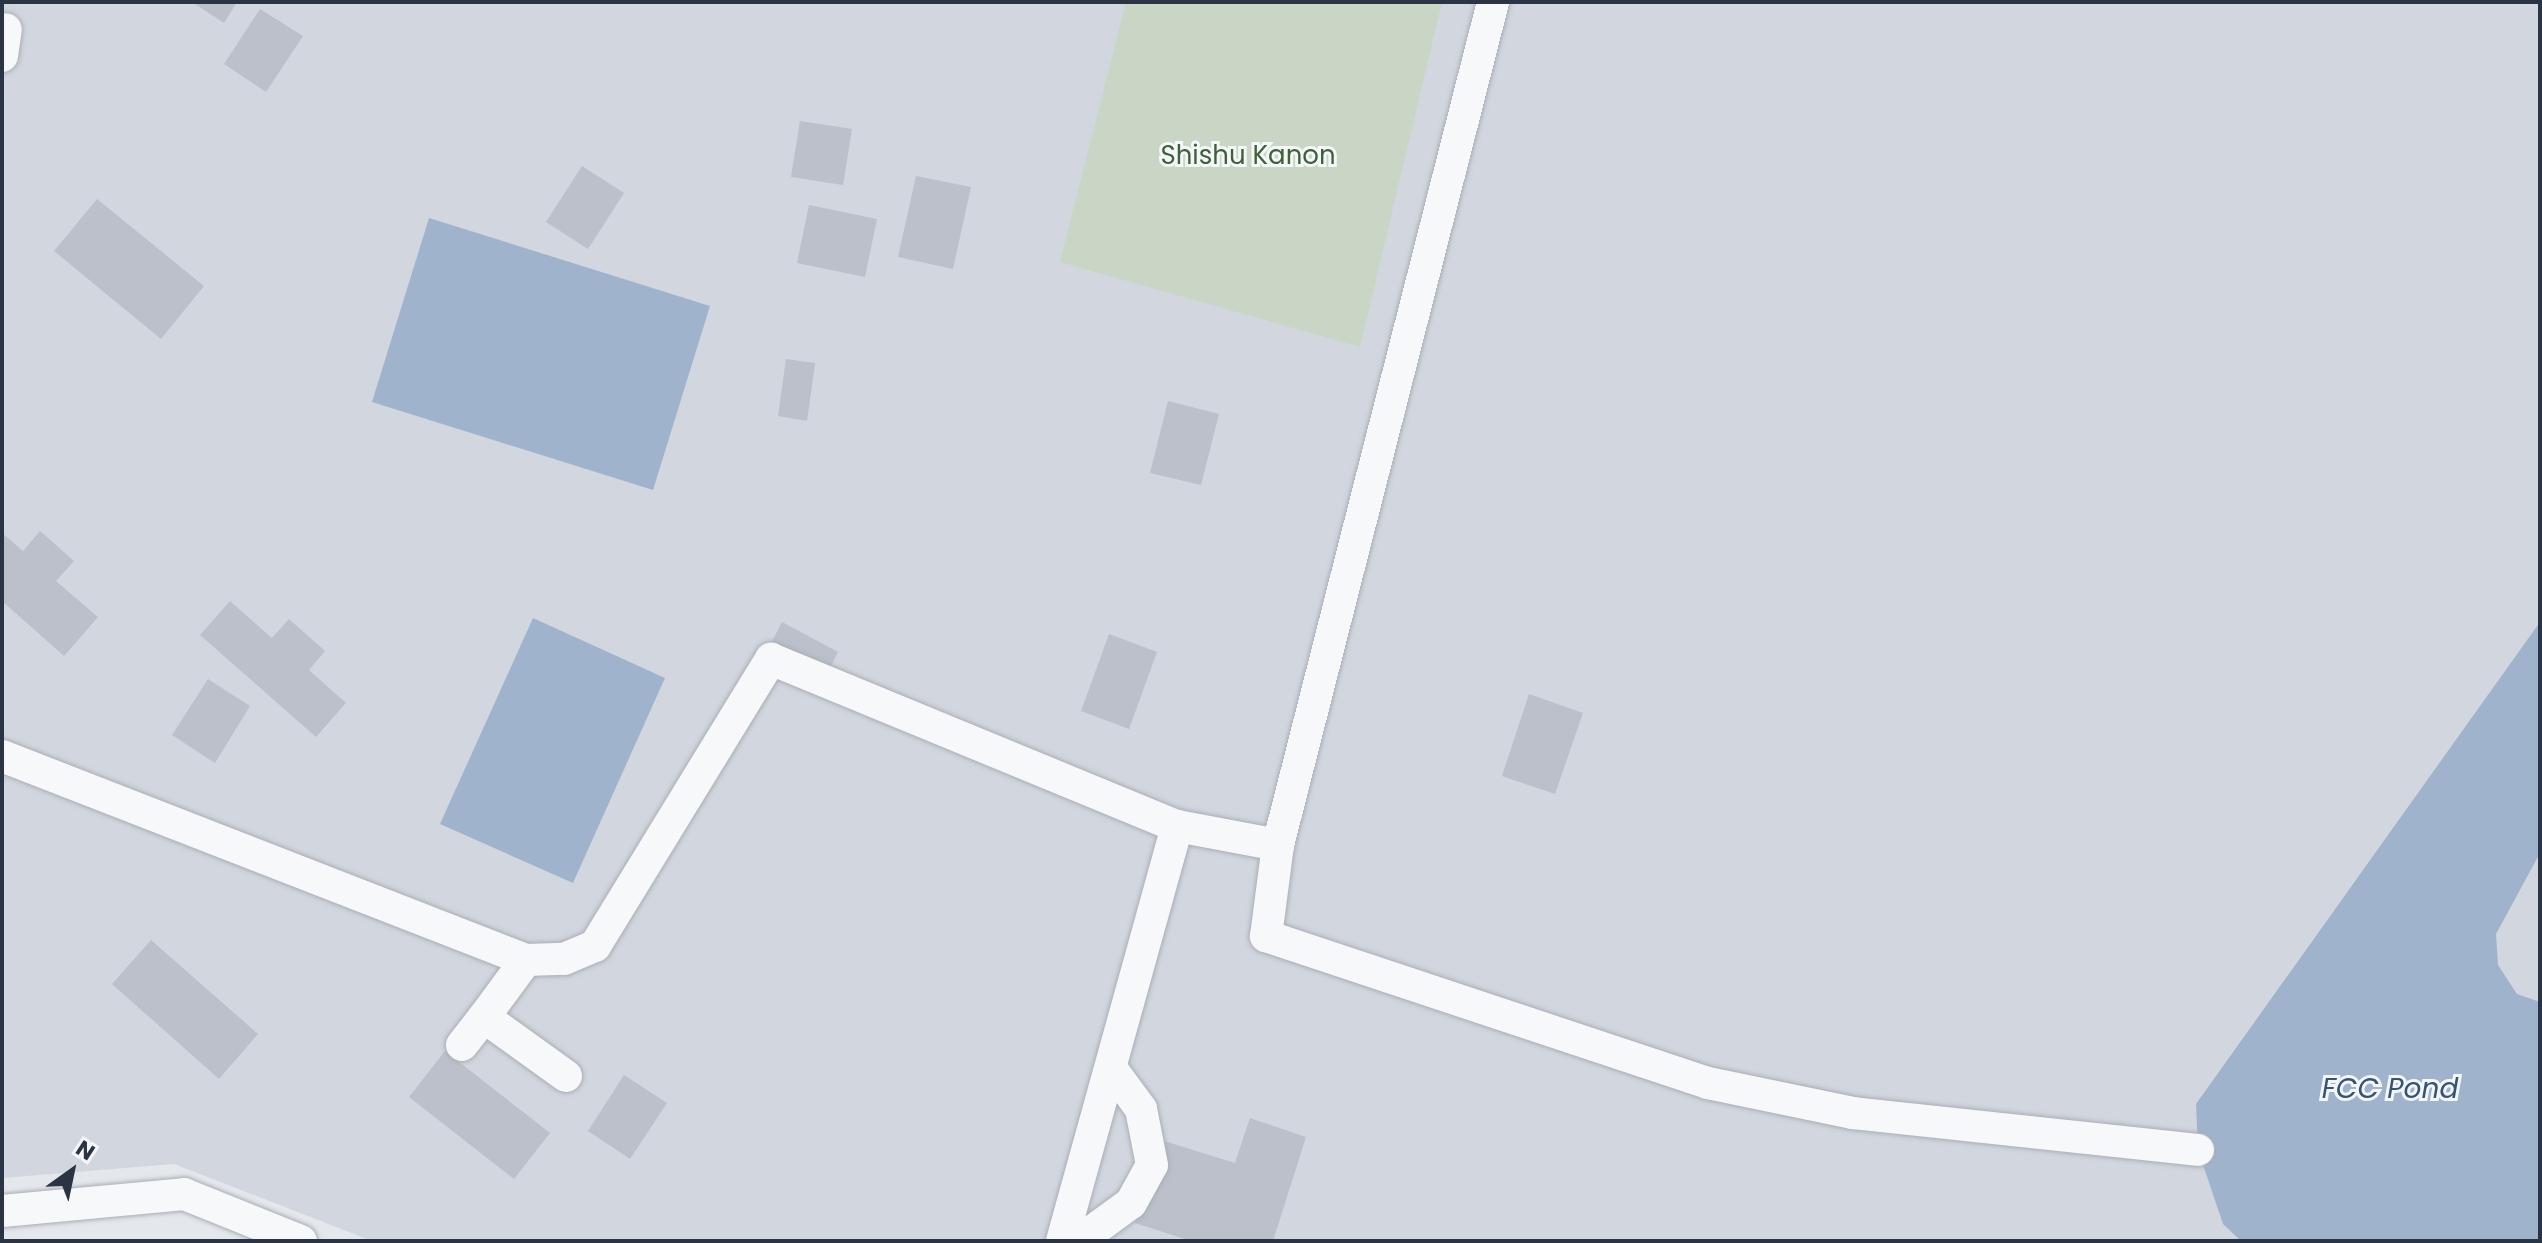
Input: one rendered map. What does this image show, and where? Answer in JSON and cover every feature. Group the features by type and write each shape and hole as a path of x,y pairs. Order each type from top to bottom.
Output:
{"street":[{"path":"1493,2 1278,845 1266,936 1708,1083 1853,1113 2198,1150"},
{"path":"2,756 526,960 564,959 595,946 771,659 1177,826 1278,845"},
{"path":"1062,1241 1177,826"},
{"path":"462,1045 526,960"},
{"path":"484,1017 566,1076"},
{"path":"1079,1241 1131,1203 1152,1165 1141,1109 1111,1068"},
{"path":"2,1211 184,1194 301,1241"}],"shaded area":[{"path":"2,2 2540,2 2540,1241 372,1241 174,1164 2,1178"}],"green space":[{"name":"Shishu Kanon","path":"1126,2 1442,2 1360,347 1060,262"}],"water":[{"path":"429,218 710,306 653,490 372,402"},
{"path":"533,618 665,678 573,883 440,824"},
{"name":"FCC Pond","path":"2540,622 2540,853 2496,934 2498,965 2517,994 2540,1002 2540,1241 2241,1241 2223,1224 2198,1150 2196,1104"}],"building":[{"path":"192,2 237,2 224,23"},
{"path":"260,9 303,36 266,92 224,64"},
{"path":"800,121 852,129 843,185 791,177"},
{"path":"582,166 624,193 588,249 546,222"},
{"path":"916,176 971,187 953,269 898,257"},
{"path":"97,199 204,286 161,339 54,251"},
{"path":"809,205 877,219 865,277 797,263"},
{"path":"786,359 815,363 807,421 778,416"},
{"path":"1168,401 1219,414 1201,485 1150,473"},
{"path":"40,531 74,561 56,581 98,617 64,656 2,601 2,533 23,551"},
{"path":"230,601 272,638 289,619 325,651 309,670 346,703 316,737 200,635"},
{"path":"782,622 838,652 825,678 769,647"},
{"path":"1109,634 1157,652 1129,729 1081,711"},
{"path":"208,679 250,706 215,763 172,735"},
{"path":"1529,694 1583,713 1555,794 1502,776"},
{"path":"151,940 258,1034 219,1079 112,984"},
{"path":"445,1051 550,1133 514,1179 409,1097"},
{"path":"624,1075 667,1103 630,1159 588,1131"},
{"path":"1250,1118 1306,1137 1273,1241 1191,1241 1135,1223 1161,1140 1235,1163"}]}
